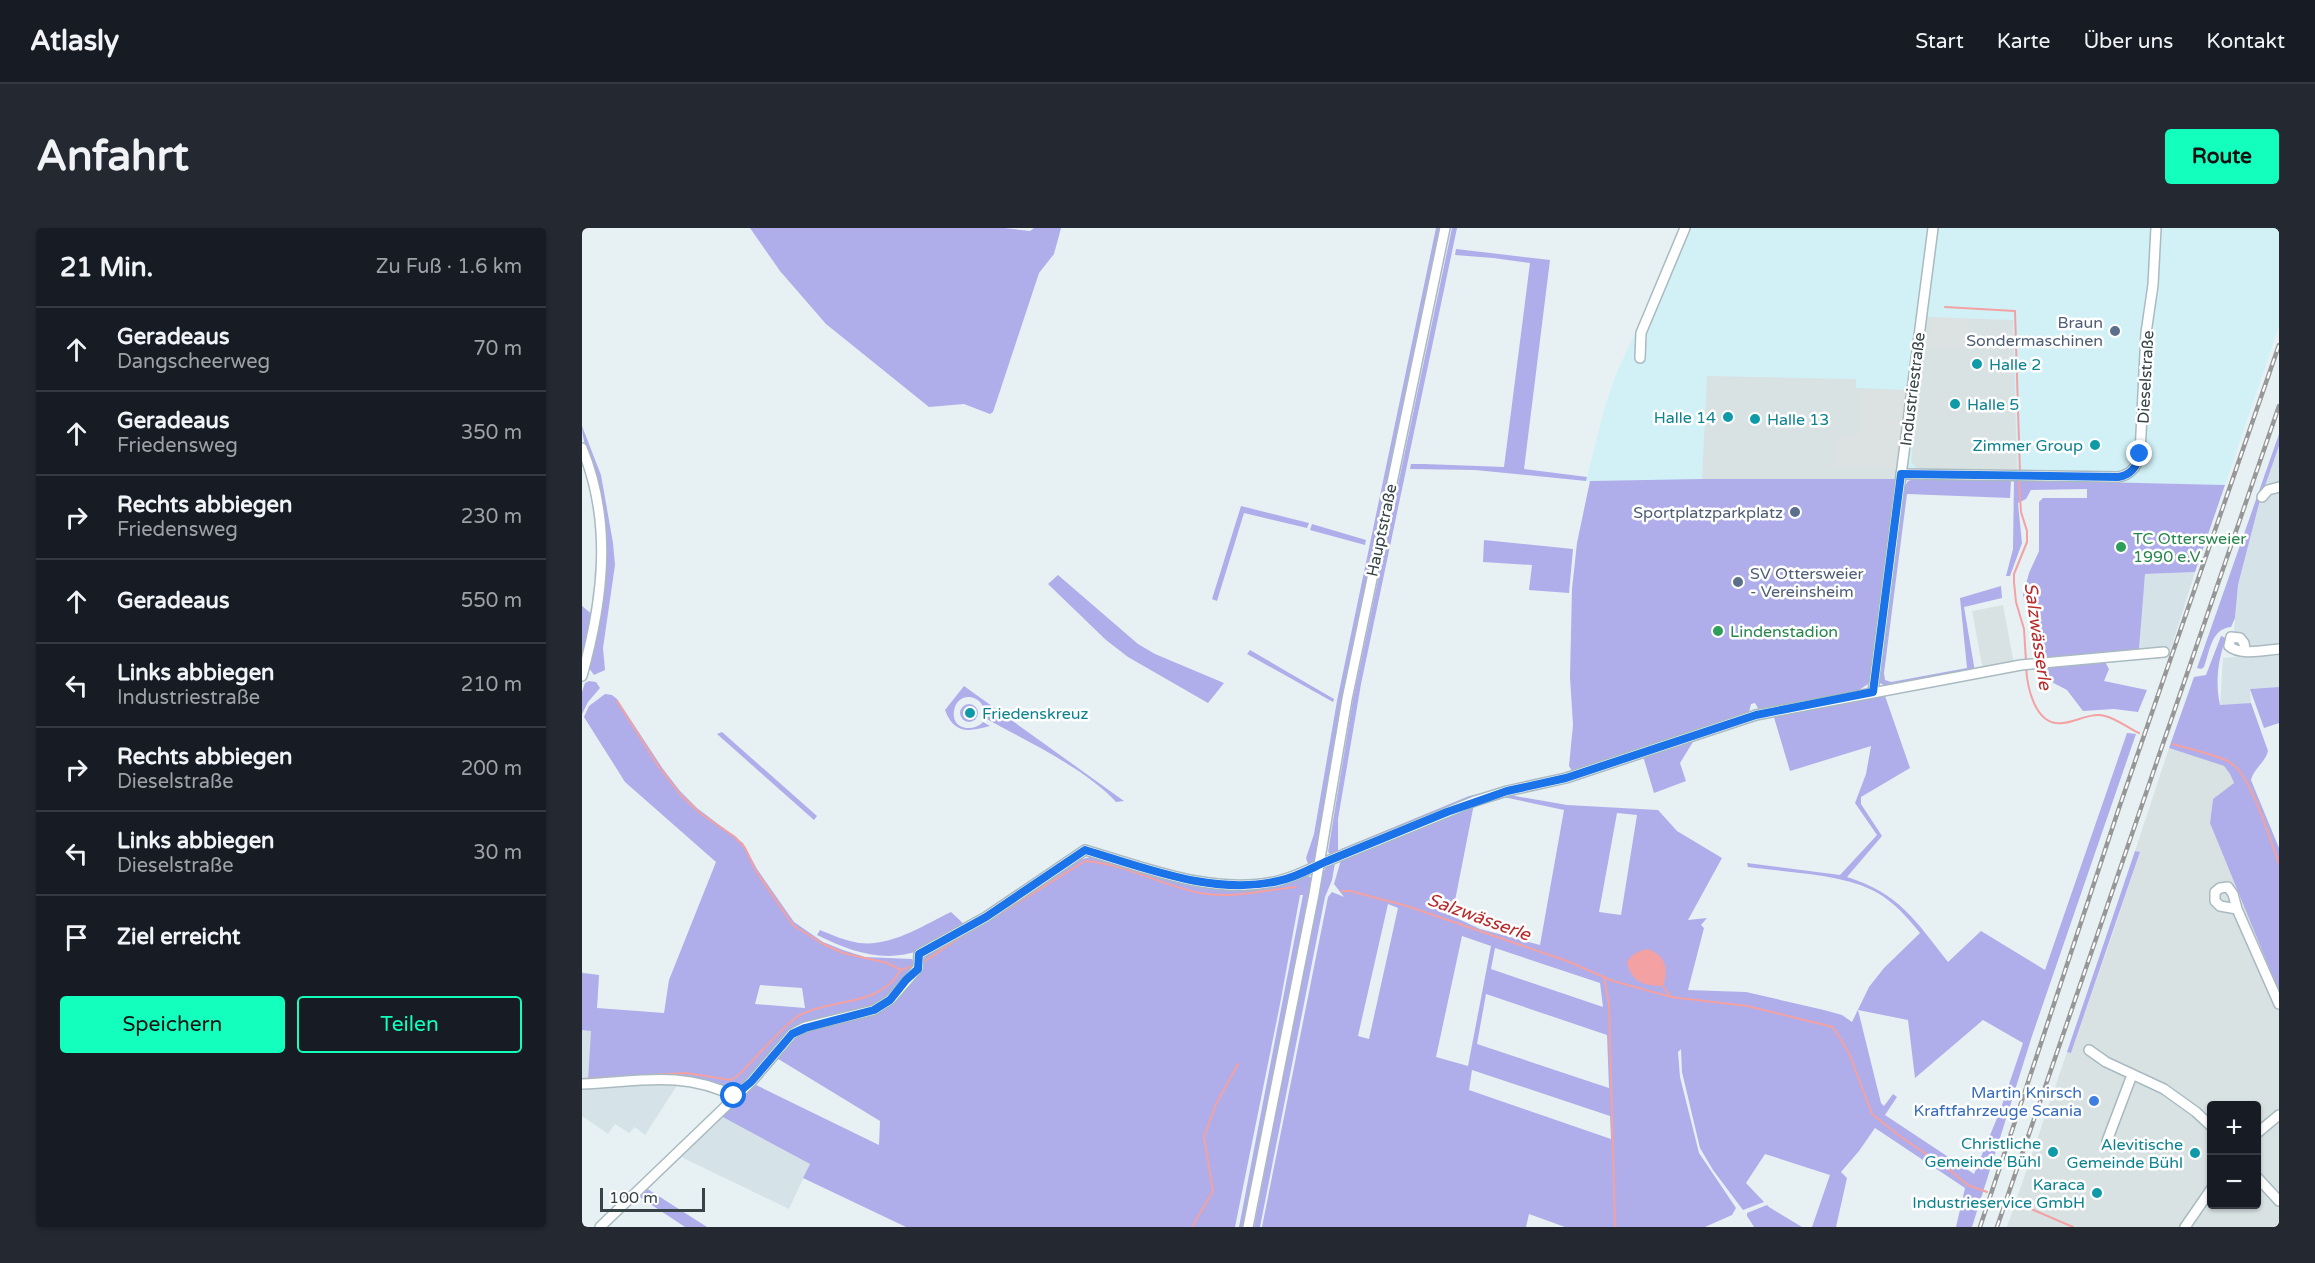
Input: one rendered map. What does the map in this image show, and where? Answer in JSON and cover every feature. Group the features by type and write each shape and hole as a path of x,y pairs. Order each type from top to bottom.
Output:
{"street":[{"name":"Hauptstraße","path":"1248,1227 1320,865 1349,688 1445,228"},
{"path":"1640,358 1641,333 1685,228"},
{"name":"Industriestraße","path":"1873,692 1933,228"},
{"name":"Dieselstraße","path":"1901,474 2118,477 2132,472 2138,463 2146,333 2153,285 2156,228"},
{"path":"582,448 595,489 603,555 596,618 582,676"},
{"path":"2262,497 2268,490 2279,487"},
{"path":"2245,650 2279,648"},
{"path":"600,1227 751,1082 792,1034 805,1028 874,1010 890,1000 918,969 919,954 986,917 1085,850 1191,879 1222,885 1257,885 1280,881 1486,798 1566,778 1756,715 2021,665 2164,652"},
{"path":"2237,909 2279,1004"},
{"path":"2089,1050 2106,1062 2164,1089 2196,1112 2207,1123"},
{"path":"2108,1141 2132,1075"},
{"path":"582,1084 677,1079 693,1081 734,1096"},
{"path":"2261,1130 2279,1115"},
{"path":"2261,1181 2279,1201"},
{"path":"2185,1227 2207,1194"}],"shaded area":[{"path":"750,228 1004,228 1030,231 1034,228 1061,228 1054,254 1039,273 993,412 990,414 964,404 929,407 826,324 780,271"},
{"path":"1436,228 1442,228 1360,620 1317,856 1315,861 1308,864 1306,858 1314,834 1337,701"},
{"path":"1452,228 1457,228 1361,684 1338,819 1338,852 1332,856 1328,852 1353,699"},
{"path":"1681,228 2279,228 2279,326 2225,485 1918,478 1586,481 1605,406 1616,374 1667,265"},
{"path":"1456,249 1550,260 1524,469 1587,477 1586,481 1475,470 1410,469 1411,464 1504,467 1530,263 1455,255"},
{"path":"1927,317 2013,320 2017,471 1919,471 1911,462"},
{"path":"1932,317 1969,319 1968,350 1927,348"},
{"path":"1707,376 1856,379 1856,388 1907,390 1897,479 1702,479"},
{"path":"1861,390 1907,391 1898,468 1833,467 1835,435 1859,435"},
{"path":"582,426 601,475 615,565 603,648 605,670 594,675 589,668 603,603 606,537 600,493 584,442"},
{"path":"2279,434 2279,446 2260,500 2238,585 2235,618 2231,627 2215,636 2204,667 2197,668"},
{"path":"2279,446 2279,687 2250,689 2251,703 2220,706 2223,658 2243,656 2243,645 2234,631 2238,585 2260,500"},
{"path":"1918,478 2011,480 2010,498 1907,494 1884,673 1885,680 1891,682 1967,668 1960,598 2001,586 2002,598 1964,607 1975,672 1887,687 1878,680 1903,490 1908,481"},
{"name":"Lindenstadion","path":"1897,479 1871,678 1868,684 1859,690 1759,710 1755,703 1751,704 1749,712 1572,771 1569,766 1573,725 1570,677 1572,589 1577,543 1590,481"},
{"name":"TC Ottersweier 1990 e.V.","path":"2014,480 2225,485 2195,572 2145,574 2137,653 2037,660 2034,635 2023,595 2029,573 2039,551 2039,502 2043,498 2087,498 2087,489 2031,490 2026,499 2018,503 2022,543 2010,576 2006,576 2013,549"},
{"path":"1241,506 1309,523 1307,528 1244,513 1217,601 1212,599"},
{"path":"1312,524 1366,540 1365,545 1310,530"},
{"path":"1484,540 1573,549 1569,593 1529,590 1532,565 1483,562"},
{"path":"2195,572 2168,658 2136,660 2145,574"},
{"path":"1058,575 1138,644 1155,654 1224,683 1208,703 1128,657 1106,640 1048,584"},
{"path":"2003,605 2014,664 1983,670 1972,611"},
{"path":"582,606 593,615 582,663"},
{"path":"2221,636 2226,638 2218,671 2220,705 2251,703 2268,751 2251,780 2279,848 2279,992 2210,823 2213,799 2234,783 2230,774 2224,766 2169,748 2194,677 2206,675"},
{"path":"1250,650 1334,699 1333,702 1247,654"},
{"path":"2104,660 2109,669 2104,681 2147,690 2138,712 2114,709 2083,711 2067,690 2044,678 2037,665"},
{"path":"596,682 600,688 588,702 582,714 582,692 585,683"},
{"path":"964,686 1124,801 1116,802 1072,767 985,718 984,710 977,699 966,697 960,699 954,711 956,722 969,728 983,722 990,726 968,730 957,727 945,710"},
{"path":"2279,687 2279,723 2264,728 2250,689"},
{"path":"1884,693 1910,768 1861,797 1861,804 1882,836 1847,877 1894,900 1916,921 1948,962 1981,931 2045,970 2127,733 2136,734 2032,1036 1972,1227 1956,1227 1965,1188 1875,1128 1841,1172 1847,1178 1836,1227 1812,1227 1830,1175 1765,1154 1746,1183 1764,1202 1743,1210 1713,1170 1700,1148 1682,1072 1681,1049 1678,1052 1680,1077 1699,1153 1736,1208 1732,1215 1705,1227 1565,1227 1529,1214 1526,1227 1262,1227 1328,897 1332,892 1344,897 1334,884 1341,860 1474,804 1452,916 1480,929 1540,945 1564,810 1508,798 1493,798 1510,792 1515,796 1567,805 1658,810 1677,831 1722,858 1688,920 1707,918 1701,925 1704,928 1688,990 1746,992 1842,1015 1852,1022 1869,987 1884,968 1920,933 1889,900 1863,886 1831,877 1748,867 1747,863 1840,875 1877,835 1855,803 1866,774 1871,746 1790,771 1773,714","holes":["1617,813 1637,815 1621,915 1599,912","1388,904 1398,908 1369,1039 1358,1036","1462,936 1491,946 1468,1066 1436,1057","1495,948 1600,983 1603,1007 1491,969","1486,994 1607,1035 1609,1088 1477,1044","1858,1010 1908,1020 1915,1078 1983,1020 2023,1043 2000,1111 1974,1174 1885,1115 1897,1097 1893,1094 1884,1106 1881,1103","1472,1070 1610,1116 1611,1139 1469,1090"]},
{"path":"605,694 617,699 680,791 697,808 743,843 757,869 794,922 823,942 865,957 912,959 914,964 912,970 888,998 873,1007 802,1027 737,1089 695,1079 588,1081 591,1031 582,1030 582,973 599,975 597,1008 664,1013 669,980 716,862 625,782 584,717 589,706","holes":["760,985 802,988 805,1008 755,1004"]},
{"path":"969,704 975,707 978,713 975,719 969,722 963,719 960,713 963,707"},
{"path":"722,732 817,816 814,820 717,734"},
{"path":"1696,737 1680,763 1686,781 1654,793 1643,756"},
{"path":"2169,748 2224,766 2234,783 2213,799 2210,823 2279,992 2279,1227 2007,1227 2067,1052 2071,1053 2140,852 2135,851"},
{"path":"1521,785 1342,853 1341,849 1469,796"},
{"path":"2135,851 2140,852 2071,1053 2067,1052"},
{"path":"1094,856 1193,882 1287,882 1308,876 1312,878 1311,895 1244,1227 1239,1227 1303,895 1300,895 1235,1227 906,1227 803,1178 810,1164 719,1115 752,1083 879,1145 880,1121 775,1057 795,1035 866,1014 923,970 922,961 931,950 1075,861"},
{"path":"1335,863 1332,880 1325,897 1260,1227 1254,1227 1322,873 1329,864"},
{"path":"951,912 966,926 932,945 907,954 880,956 867,954 817,935 820,930 859,943 883,942 907,934"},
{"path":"1648,949 1662,959 1666,969 1663,986 1639,982 1629,969 1627,962 1631,957"},
{"path":"582,972 599,975 597,1008 680,1081 645,1135 635,1127 629,1133 615,1124 608,1134 582,1116"},
{"path":"719,1115 810,1164 789,1209 679,1156"},
{"path":"646,1188 707,1227 685,1227 638,1196"},
{"path":"1767,1205 1802,1227 1754,1227 1747,1213"}],"waterway":[{"name":"Salzwässerle","path":"1945,307 2015,311 2020,474"},
{"name":"Salzwässerle","path":"2019,480 2021,512 2027,531 2027,542 2014,574 2014,582 2016,602 2024,629 2026,661"},
{"name":"Salzwässerle","path":"2026,666 2034,704 2046,719 2053,723 2063,723 2100,715 2114,719 2139,733"},
{"name":"Salzwässerle","path":"617,701 659,767 681,795 700,813 735,837 745,848 756,871 793,925 823,944 843,953 887,963 901,970 916,965"},
{"name":"Salzwässerle","path":"2173,744 2219,757 2239,770 2253,794 2279,863"},
{"name":"Salzwässerle","path":"990,920 1085,861 1129,870 1212,895 1236,895 1296,887"},
{"name":"Salzwässerle","path":"1342,891 1407,906 1567,961 1613,981 1671,997 1747,1006 1833,1027 1849,1053 1872,1114 1968,1185 1987,1192"},
{"name":"Salzwässerle","path":"922,963 967,933"},
{"path":"582,1079 686,1073 731,1080 740,1074 778,1033 800,1015 880,991 891,983 900,971"},
{"name":"Salzwässerle","path":"1604,977 1609,1005 1615,1227"},
{"name":"Salzwässerle","path":"1663,986 1670,996"},
{"path":"1192,1227 1213,1191 1204,1137 1216,1104 1238,1064"},
{"name":"Salzwässerle","path":"2017,1203 2073,1227"}],"railway":[{"path":"1980,1227 2119,808 2279,345"},
{"path":"1997,1227 2279,406"}],"place":[{"name":"Braun Sondermaschinen","path":"2115,331"},
{"name":"Halle 2","path":"1977,364"},
{"name":"Halle 5","path":"1955,404"},
{"name":"Halle 14","path":"1728,417"},
{"name":"Halle 13","path":"1755,419"},
{"name":"Zimmer Group","path":"2095,445"},
{"name":"Sportplatzparkplatz","path":"1795,512"},
{"name":"TC Ottersweier 1990 e.V.","path":"2121,547"},
{"name":"SV Ottersweier - Vereinsheim","path":"1738,582"},
{"name":"Lindenstadion","path":"1718,631"},
{"name":"Friedenskreuz","path":"970,713"},
{"name":"Martin Knirsch Kraftfahrzeuge Scania","path":"2094,1101"},
{"name":"Christliche Gemeinde Bühl","path":"2053,1152"},
{"name":"Alevitische Gemeinde Bühl","path":"2195,1153"},
{"name":"Karaca Industrieservice GmbH","path":"2097,1193"}],"route":[{"path":"734,1096 751,1082 792,1034 805,1028 874,1010 890,1000 918,969 919,954 986,917 1085,850 1191,879 1222,885 1257,885 1280,881 1475,801 1507,791 1566,778 1756,715 1873,692 1901,474 2121,477 2132,472 2138,463 2140,454"}]}
